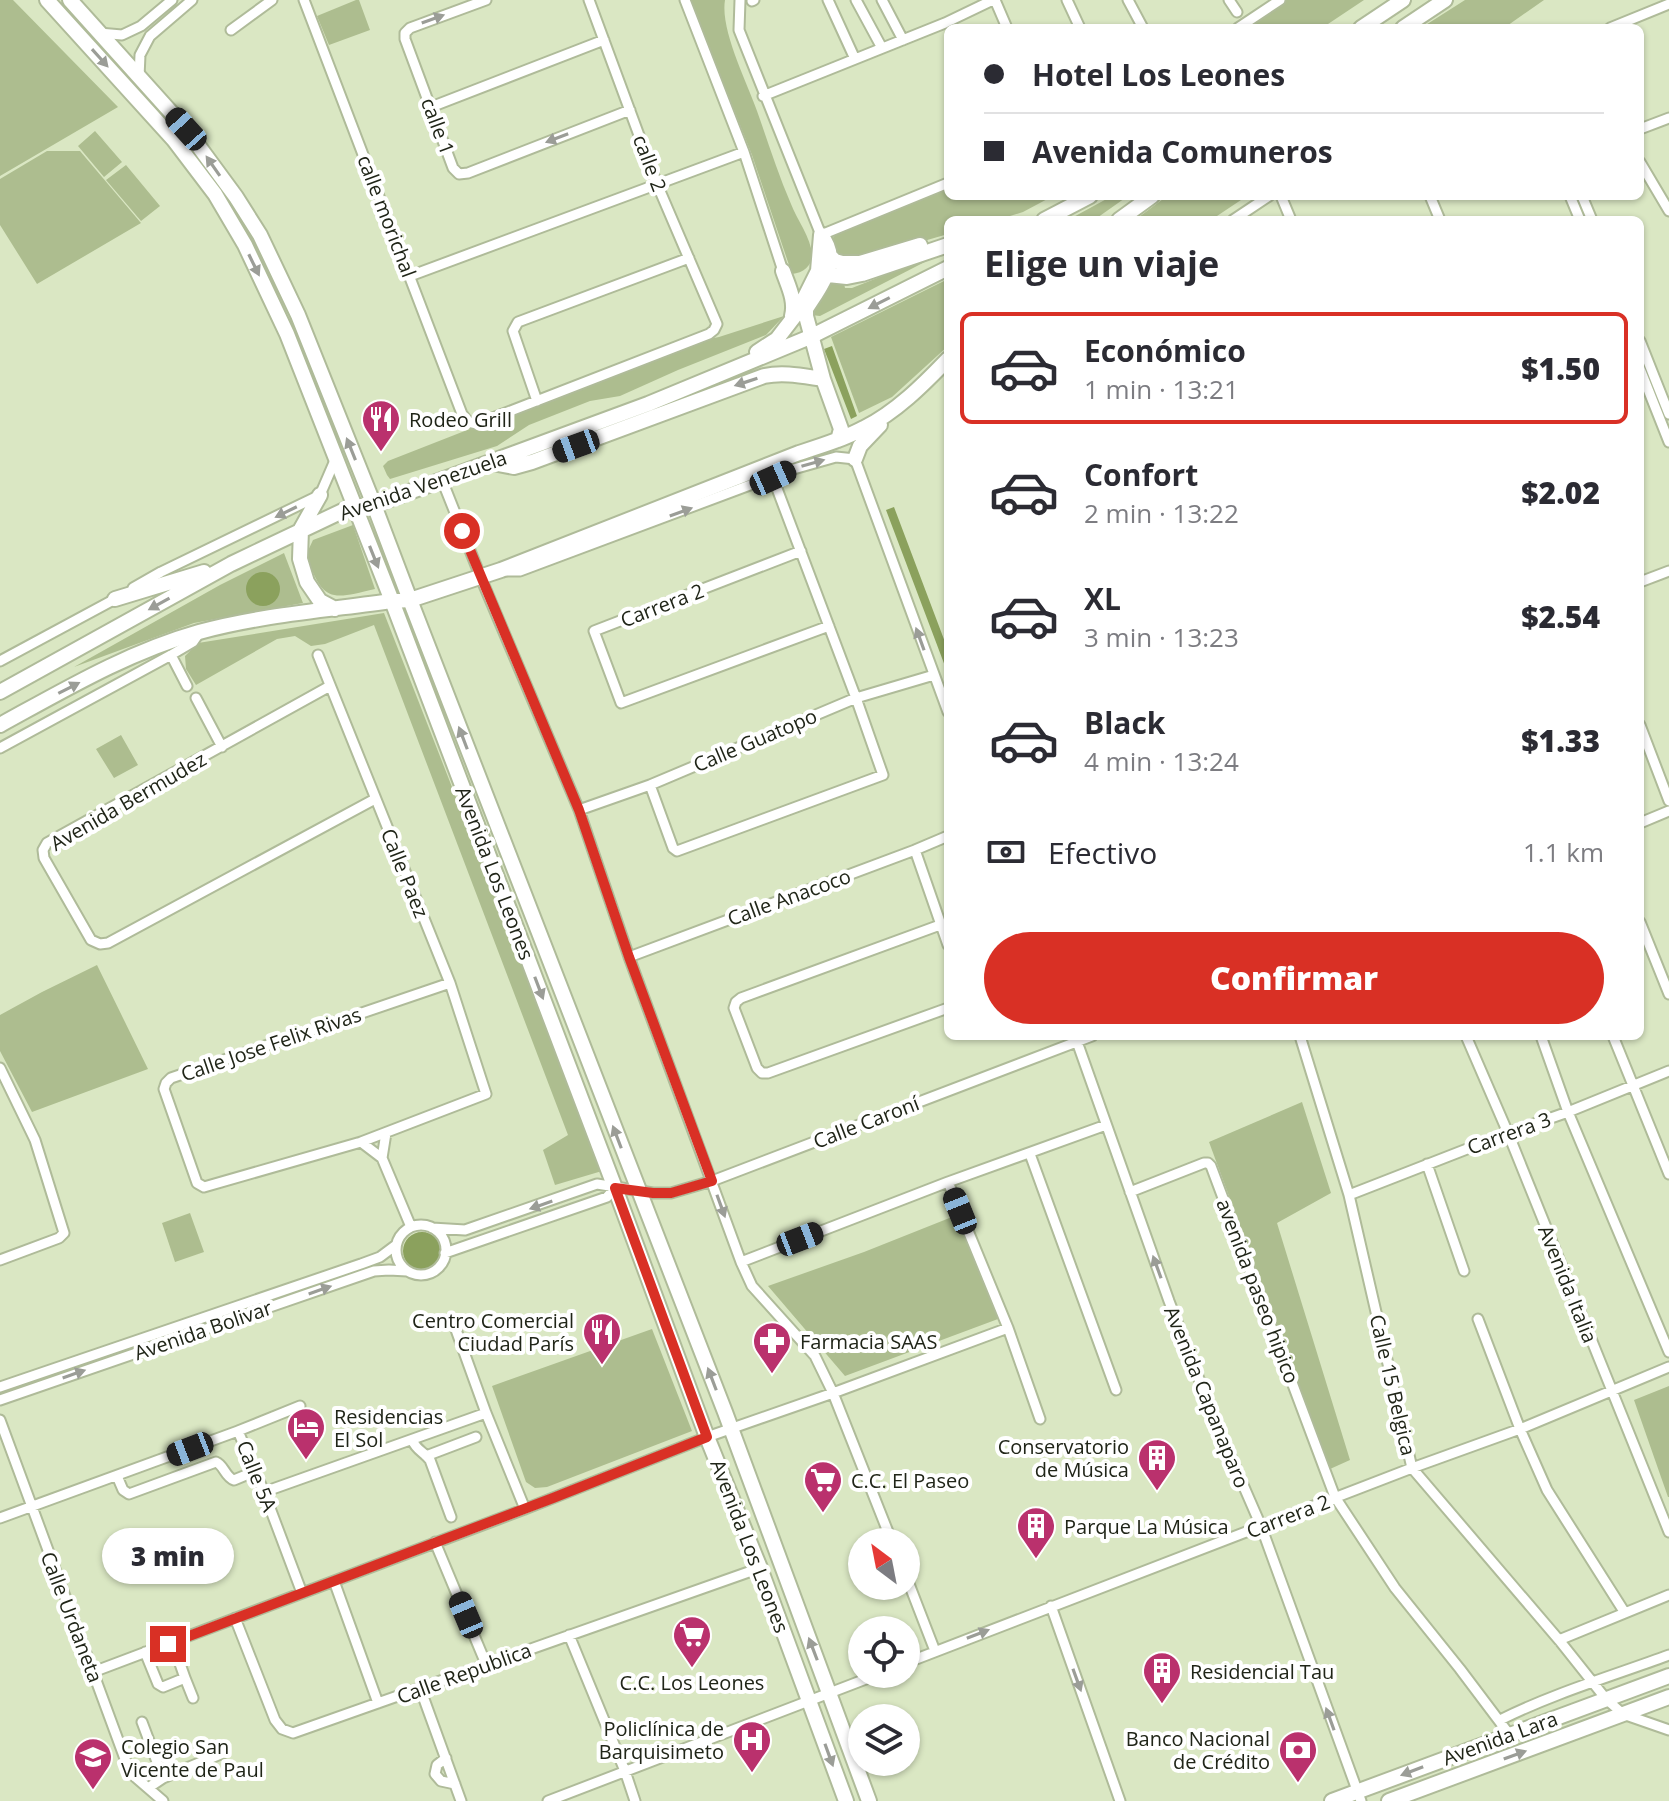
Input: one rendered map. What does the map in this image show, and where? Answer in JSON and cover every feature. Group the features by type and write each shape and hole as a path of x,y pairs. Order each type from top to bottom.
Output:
{"street":[{"name":"Avenida Los Leones","path":"47,0 174,140 215,194 245,245 287,334 392,601 846,1801"},
{"name":"Avenida Los Leones","path":"70,0 186,129 236,197 260,235 298,315 731,1430 869,1801"},
{"path":"98,33 122,35 141,26 172,0"},
{"path":"139,77 140,55 150,36 192,0"},
{"path":"231,30 272,0"},
{"name":"calle morichal","path":"304,0 462,414 468,422 477,424 537,401"},
{"name":"calle 1","path":"486,0 410,28 405,33 453,168 459,174 630,110"},
{"name":"calle 2","path":"537,401 709,334 717,324 657,184 589,0"},
{"path":"685,0 744,152 793,299 794,312 789,324"},
{"path":"740,0 739,30 763,96 831,257 828,275 806,309 806,316 823,379 841,429 838,440"},
{"path":"828,0 855,59"},
{"path":"856,0 882,48"},
{"path":"882,0 903,40"},
{"path":"951,24 994,0 1005,24"},
{"path":"1067,0 1078,24"},
{"path":"1128,0 1141,24"},
{"path":"1229,0 1237,12"},
{"path":"1244,24 1280,0"},
{"path":"1367,24 1403,0"},
{"path":"1409,24 1445,0"},
{"path":"1620,24 1669,4"},
{"path":"763,96 882,48 944,27"},
{"path":"431,107 604,40"},
{"path":"1644,127 1669,118"},
{"path":"410,276 744,152"},
{"path":"1644,169 1669,211"},
{"path":"821,235 944,185"},
{"path":"1051,216 1082,200"},
{"path":"1124,216 1146,200"},
{"path":"1239,216 1263,200"},
{"path":"1041,216 1070,206"},
{"path":"648,404 692,380 762,350 777,339 797,313 818,271 821,235"},
{"path":"831,257 842,263 860,263 919,246 944,243"},
{"path":"828,275 847,277 862,274 944,244"},
{"path":"537,401 513,331 518,322 689,258"},
{"name":"Avenida Venezuela","path":"0,692 231,564 301,529 353,506 374,505 648,404 810,337 944,270"},
{"path":"1644,351 1669,414"},
{"path":"944,363 860,446 855,459 944,701"},
{"path":"491,463 514,467 532,462 764,376 779,373 823,379"},
{"path":"1644,379 1669,442"},
{"path":"0,725 127,659 200,632 263,619 410,600 481,578 838,440 866,427 900,404"},
{"path":"501,570 520,571 790,470 836,457 855,459"},
{"name":"Avenida Venezuela","path":"0,661 161,572 320,495 336,458"},
{"path":"650,785 673,848 677,851 883,775 773,478"},
{"path":"442,480 579,810 629,957 741,1262 752,1286 815,1356 833,1393 886,1528"},
{"path":"320,495 301,529 300,559 307,582 320,601 335,609"},
{"name":"Carrera 2","path":"801,551 594,631 621,703 829,626"},
{"path":"115,599 231,564"},
{"path":"1644,580 1669,571"},
{"path":"0,748 171,655 193,642 200,632"},
{"path":"171,655 187,686"},
{"name":"Calle Paez","path":"318,655 450,983 486,1094"},
{"name":"Calle Guatopo","path":"579,810 650,785 856,698 934,675"},
{"name":"Avenida Bermudez","path":"330,686 47,843 43,850 44,858 91,940 108,943 375,799"},
{"path":"196,698 222,747"},
{"path":"1644,735 1669,801"},
{"path":"1644,821 1669,811"},
{"name":"Calle Anacoco","path":"629,957 944,838"},
{"path":"915,850 944,935"},
{"path":"940,925 741,998 734,1008 757,1068 762,1073 944,1009"},
{"path":"1644,932 1669,994"},
{"name":"Calle Jose Felix Rivas","path":"450,983 171,1078 164,1089 197,1183 204,1187 361,1142 486,1094"},
{"name":"Calle Caroní","path":"615,1188 671,1193 712,1181 1073,1040"},
{"name":"Avenida Capanaparo","path":"1076,1040 1169,1301 1214,1418 1261,1526 1359,1796"},
{"name":"Calle 15 Belgica","path":"1301,1040 1349,1195 1412,1468 1606,1699 1623,1714"},
{"name":"Avenida Italia","path":"1468,1040 1669,1532"},
{"path":"1542,1040 1568,1112 1669,1352"},
{"path":"1614,1040 1669,1174"},
{"path":"0,1068 35,1140 64,1233 59,1238 0,1260"},
{"name":"Carrera 3","path":"1349,1195 1669,1071"},
{"path":"741,1262 1106,1125"},
{"path":"382,1158 386,1133"},
{"path":"361,1142 382,1158 411,1227 465,1230 597,1184 615,1188"},
{"path":"1030,1154 1116,1390"},
{"name":"avenida paseo hipico","path":"1130,1192 1204,1163 1211,1166 1335,1497"},
{"path":"1427,1164 1464,1271"},
{"path":"948,1182 1008,1328 1040,1419"},
{"name":"Avenida Bolivar","path":"0,1400 374,1271 428,1274 439,1266 445,1253 607,1197 615,1188"},
{"name":"Avenida Bolivar","path":"0,1387 380,1257 396,1245 411,1227"},
{"path":"432,1228 442,1238 445,1253"},
{"path":"396,1245 399,1262 407,1271"},
{"path":"1478,1319 1547,1490 1625,1613"},
{"path":"455,1327 525,1509"},
{"path":"93,1672 707,1437 1008,1328"},
{"name":"Carrera 2","path":"920,1657 1520,1429 1669,1367"},
{"path":"238,1431 300,1406"},
{"path":"264,1492 486,1413"},
{"name":"Calle Urdaneta","path":"0,1420 130,1771 163,1801"},
{"name":"Calle 5A","path":"0,1518 238,1431 302,1593"},
{"path":"426,1456 476,1437"},
{"path":"412,1440 419,1452 430,1460 451,1517"},
{"path":"117,1476 123,1490 129,1494 216,1462 234,1480 256,1471"},
{"path":"1335,1497 1395,1588 1509,1734"},
{"path":"435,1542 486,1664"},
{"name":"Calle Republica","path":"235,1618 275,1720 282,1729 293,1733 760,1568"},
{"path":"334,1581 378,1703"},
{"path":"1559,1640 1669,1595"},
{"path":"915,1600 935,1651"},
{"path":"1051,1606 1120,1801"},
{"path":"569,1635 635,1801"},
{"path":"145,1652 160,1686 185,1678"},
{"path":"1500,1720 1591,1681 1669,1655"},
{"path":"178,1658 193,1698"},
{"name":"Avenida Lara","path":"1332,1801 1359,1796 1509,1734 1669,1676"},
{"path":"548,1801 848,1686"},
{"path":"420,1688 461,1801"},
{"name":"Avenida Lara","path":"1389,1801 1429,1794 1669,1697"},
{"path":"1623,1714 1669,1730"},
{"path":"142,1722 163,1778"},
{"path":"148,1788 163,1778 223,1753"},
{"path":"446,1758 435,1768 435,1774 444,1783 455,1784"}],"shaded area":[{"path":"0,0 13,0 118,107 0,176"},
{"path":"359,0 370,30 329,45 317,16"},
{"path":"690,0 725,0 726,26 735,56 786,193 811,248 810,262 800,272 792,274 752,155"},
{"path":"1286,0 1364,0 1328,24 1250,24"},
{"path":"1465,0 1544,0 1510,24 1427,24"},
{"path":"95,131 122,162 104,177 78,146"},
{"path":"47,151 80,151 141,223 37,284 0,225 0,179"},
{"path":"126,165 160,206 141,221 106,180"},
{"path":"944,191 944,200 1046,200 1010,216 944,216 944,235 858,260 834,253 831,240 837,233"},
{"path":"1105,200 1122,200 1100,216 1075,216"},
{"path":"1162,200 1241,200 1217,216 1140,216"},
{"path":"944,252 820,316 811,315 811,306 832,281 852,288"},
{"path":"944,281 944,350 892,397 859,413 831,337"},
{"path":"784,316 766,335 620,396 590,401 529,425 497,446 390,479 383,466 388,461 669,351"},
{"path":"832,346 857,416 851,419 824,349"},
{"path":"894,507 944,639 944,663 886,510"},
{"path":"353,525 375,589 348,595 330,594 318,582 306,555 313,540"},
{"path":"284,553 303,603 194,623 74,667 220,585"},
{"path":"263,572 275,577 280,589 275,601 263,606 251,601 246,589 251,577"},
{"path":"384,613 602,1171 555,1185 543,1150 568,1135 374,625 325,644 311,646 295,636 277,639 196,685 186,669 185,656 198,643"},
{"path":"121,735 138,765 114,778 96,749"},
{"path":"97,965 148,1069 32,1112 0,1051 0,1015"},
{"path":"1302,1102 1331,1193 1277,1223 1350,1460 1330,1469 1209,1142"},
{"path":"190,1213 204,1252 175,1262 162,1223"},
{"path":"957,1215 998,1319 845,1376 768,1286 864,1252"},
{"path":"422,1232 435,1238 441,1251 435,1264 422,1270 409,1264 403,1251 409,1238"},
{"path":"652,1329 692,1431 547,1487 535,1488 526,1482 492,1386"},
{"path":"1669,1386 1669,1497 1668,1497 1634,1400"}],"place":[{"name":"Rodeo Grill","path":"381,453"},
{"name":"Centro Comercial Ciudad París","path":"602,1366"},
{"name":"Farmacia SAAS","path":"772,1375"},
{"name":"Residencias El Sol","path":"306,1461"},
{"name":"Conservatorio de Música","path":"1157,1492"},
{"name":"C.C. El Paseo","path":"823,1514"},
{"name":"Parque La Música","path":"1036,1560"},
{"name":"C.C. Los Leones","path":"692,1669"},
{"name":"Residencial Tau","path":"1162,1705"},
{"name":"Policlínica de Barquisimeto","path":"752,1774"},
{"name":"Banco Nacional de Crédito","path":"1298,1784"},
{"name":"Colegio San Vicente de Paul","path":"93,1791"}],"route":[{"path":"168,1644 707,1437 615,1188 671,1193 712,1181 629,957 579,810 462,531"}]}
